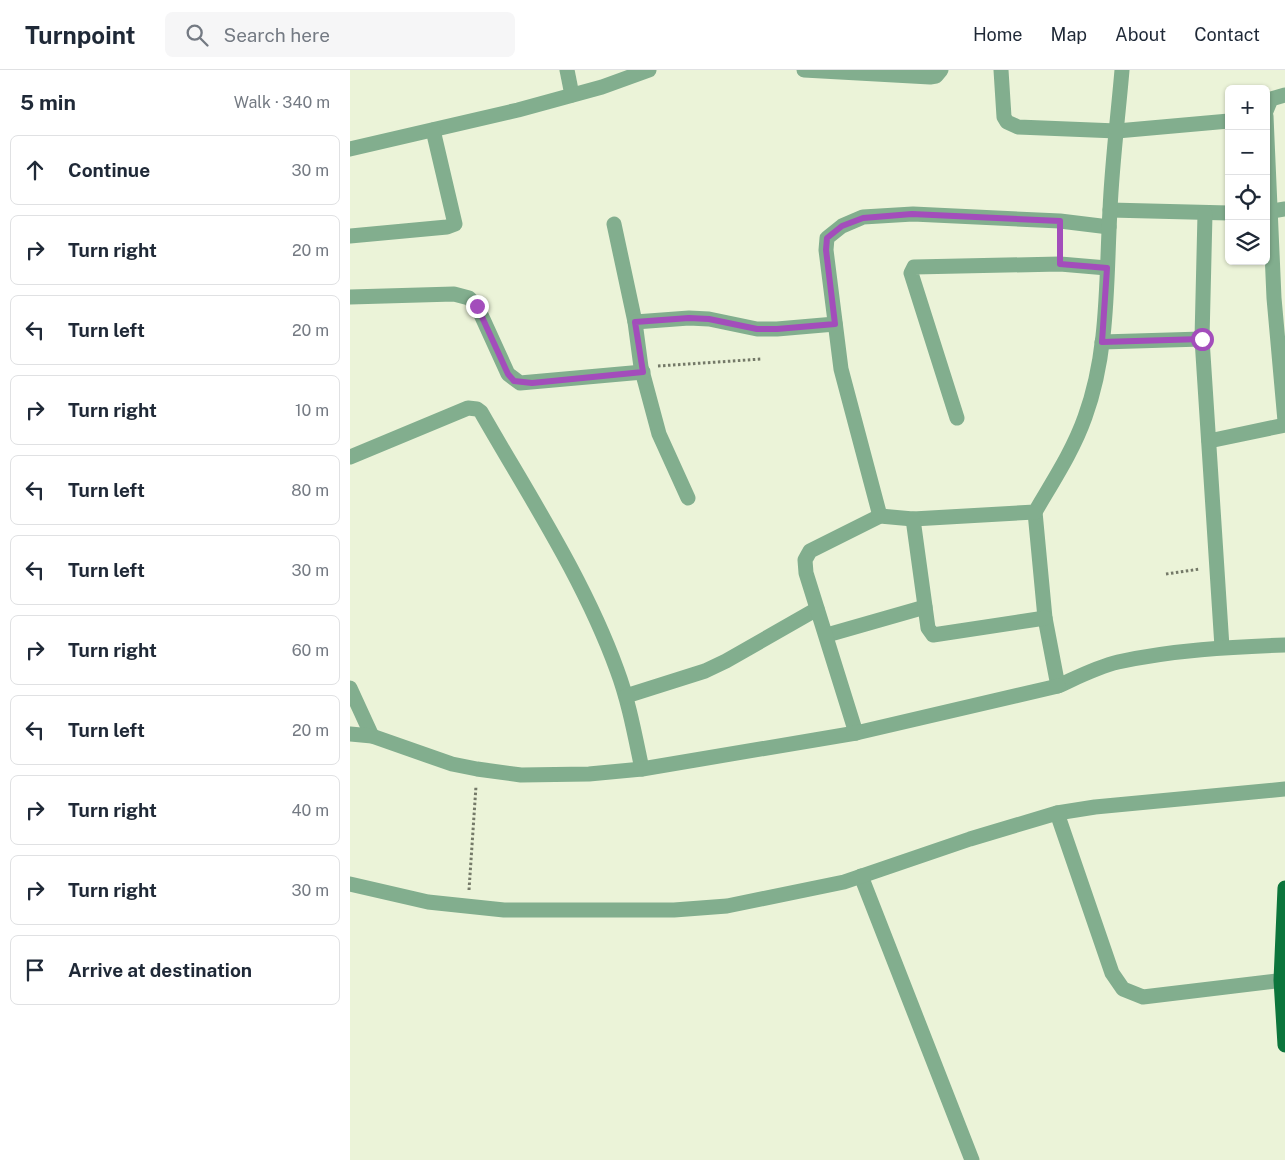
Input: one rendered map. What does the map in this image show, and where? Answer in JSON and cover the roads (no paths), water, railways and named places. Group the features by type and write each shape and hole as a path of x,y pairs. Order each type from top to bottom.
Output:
{"main road":[{"path":"1285,888 1283,980 1285,1045"}],"street":[{"path":"567,70 572,95"},
{"path":"350,149 572,95 650,70"},
{"path":"804,70 930,77 936,76 941,70"},
{"path":"1001,70 1004,117 1007,122 1018,127 1117,131 1225,121"},
{"path":"1058,686 1045,618 1036,512 1073,445 1085,417 1096,381 1102,342 1110,210 1122,70"},
{"path":"1270,101 1271,99 1285,95"},
{"path":"350,236 447,228 456,224 433,130"},
{"path":"1266,130 1267,175"},
{"path":"1270,212 1285,209"},
{"path":"1110,210 1225,213"},
{"path":"1205,214 1202,339 1222,647"},
{"path":"880,516 841,369 826,250 827,238 842,226 863,218 922,215 1060,221 1109,227"},
{"path":"1208,441 1285,423 1269,220"},
{"path":"614,224 635,322 642,369 659,434 688,498"},
{"path":"957,418 911,274 914,267 1060,264 1107,268"},
{"path":"350,297 454,294 469,298 477,306 508,374 520,383 642,369"},
{"path":"635,322 689,318 709,319 757,329 835,324"},
{"path":"1102,342 1202,339"},
{"path":"350,457 468,408 477,409 568,560 613,660 626,696 642,769"},
{"path":"856,732 805,566 807,555 835,537 880,516 913,520 1036,512"},
{"path":"913,520 930,632 937,636 1045,618"},
{"path":"827,635 925,607"},
{"path":"626,696 705,671 774,636 817,609"},
{"path":"350,734 372,736 452,764 521,775 642,769 856,732 1058,686 1117,663 1222,647 1285,646"},
{"path":"350,688 372,736"},
{"path":"350,884 428,902 504,910 674,910 727,906 844,882 970,839 1057,813 1095,807 1285,789"},
{"path":"1057,813 1112,973 1123,989 1142,997 1283,980"},
{"path":"861,876 972,1160"}]}
